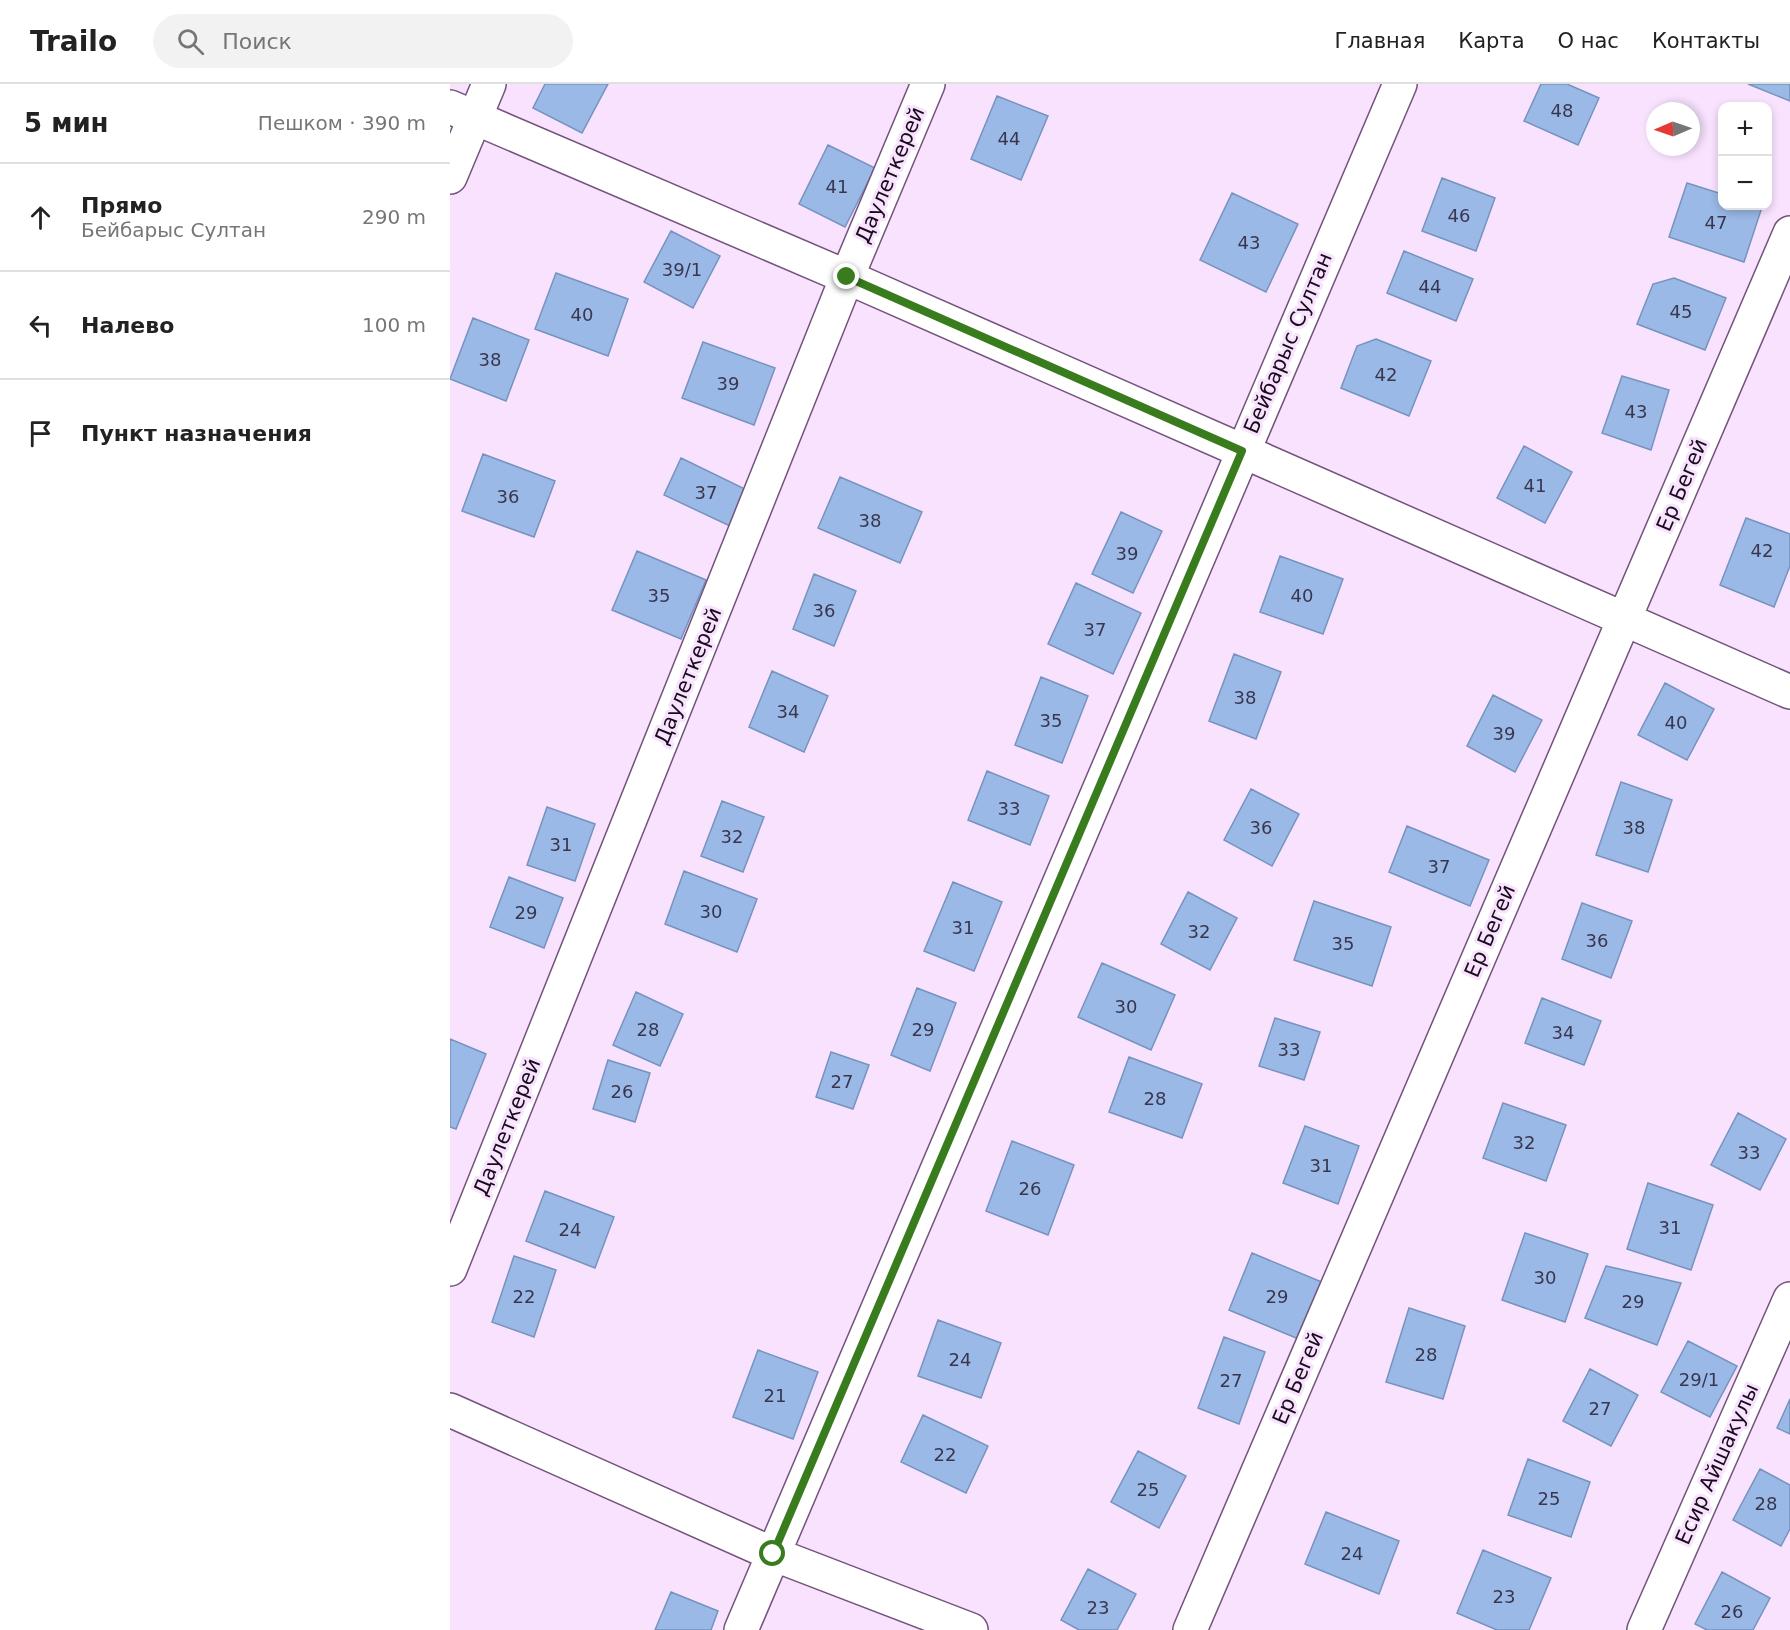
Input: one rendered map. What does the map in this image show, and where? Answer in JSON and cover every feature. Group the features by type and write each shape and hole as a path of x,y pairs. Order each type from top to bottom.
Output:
{"street":[{"path":"450,177 463,113 489,84"},
{"name":"Даулеткерей","path":"450,1269 847,277 928,84"},
{"name":"Бейбарыс Султан","path":"741,1630 1400,84"},
{"path":"463,113 847,277 1790,692"},
{"name":"Ер Бегей","path":"1190,1630 1790,233"},
{"name":"Есир Айшакулы","path":"1644,1630 1790,1299"},
{"path":"450,1410 773,1554 971,1630"}],"building":[{"path":"545,84 608,84 582,133 533,108"},
{"path":"1541,84 1567,84 1599,98 1578,145 1524,121"},
{"path":"1748,84 1790,84 1790,101"},
{"path":"997,96 1048,116 1021,180 971,159"},
{"path":"828,145 875,168 845,227 799,204"},
{"path":"1442,178 1495,198 1476,251 1422,231"},
{"path":"1687,183 1718,193 1718,210 1761,210 1744,262 1669,237"},
{"path":"1232,193 1298,224 1266,292 1200,260"},
{"path":"671,231 720,256 693,308 644,282"},
{"path":"1404,251 1473,279 1456,321 1387,293"},
{"path":"556,273 628,299 608,356 535,329"},
{"path":"1674,278 1726,298 1705,350 1637,324 1653,284"},
{"path":"473,318 529,340 506,401 450,379"},
{"path":"1376,339 1431,361 1409,416 1341,388 1357,346"},
{"path":"703,342 775,368 754,425 682,398"},
{"path":"1622,376 1669,390 1651,450 1602,433"},
{"path":"1524,446 1572,472 1545,523 1497,498"},
{"path":"483,454 555,481 534,537 462,511"},
{"path":"681,458 747,490 730,526 664,495"},
{"path":"840,477 922,512 900,563 818,528"},
{"path":"1121,512 1162,531 1133,593 1092,574"},
{"path":"1746,518 1790,534 1790,566 1774,607 1720,585"},
{"path":"637,551 706,580 681,639 612,610"},
{"path":"1280,556 1343,579 1323,634 1260,612"},
{"path":"814,574 856,591 834,646 793,629"},
{"path":"1076,583 1141,613 1113,674 1048,644"},
{"path":"1234,654 1281,672 1256,739 1209,721"},
{"path":"772,671 828,696 804,752 749,727"},
{"path":"1041,677 1088,696 1062,763 1015,745"},
{"path":"1665,683 1714,709 1687,760 1638,735"},
{"path":"1493,695 1542,720 1515,772 1467,746"},
{"path":"987,771 1049,796 1030,845 968,820"},
{"path":"1621,782 1672,800 1648,872 1596,855"},
{"path":"1251,789 1299,814 1272,866 1224,840"},
{"path":"722,801 764,817 743,872 701,856"},
{"path":"547,807 595,824 575,881 527,865"},
{"path":"1407,826 1489,860 1470,906 1389,872"},
{"path":"684,871 757,899 737,952 665,924"},
{"path":"509,877 563,898 544,948 490,927"},
{"path":"953,882 1002,902 974,971 924,951"},
{"path":"1188,892 1237,918 1210,970 1161,944"},
{"path":"1314,901 1391,927 1372,986 1294,960"},
{"path":"1582,903 1632,921 1611,978 1562,959"},
{"path":"1102,963 1175,995 1151,1050 1078,1017"},
{"path":"917,988 956,1003 930,1071 891,1055"},
{"path":"636,992 683,1014 660,1066 613,1045"},
{"path":"1542,998 1601,1021 1584,1065 1525,1043"},
{"path":"1275,1018 1320,1032 1304,1080 1259,1066"},
{"path":"450,1039 486,1054 456,1129 450,1127"},
{"path":"831,1052 869,1065 853,1109 816,1097"},
{"path":"1129,1057 1202,1084 1182,1138 1109,1112"},
{"path":"608,1060 650,1073 635,1122 593,1109"},
{"path":"1503,1103 1566,1125 1546,1181 1483,1158"},
{"path":"1738,1113 1786,1139 1760,1190 1711,1165"},
{"path":"1305,1126 1359,1146 1338,1204 1283,1183"},
{"path":"1012,1141 1074,1165 1048,1235 986,1211"},
{"path":"1648,1183 1713,1205 1691,1270 1627,1249"},
{"path":"545,1191 614,1217 595,1268 526,1241"},
{"path":"1525,1233 1588,1254 1565,1322 1502,1300"},
{"path":"1252,1253 1324,1283 1301,1340 1229,1310"},
{"path":"514,1256 556,1270 534,1337 492,1322"},
{"path":"1606,1266 1681,1283 1657,1345 1585,1318"},
{"path":"1409,1308 1465,1326 1443,1399 1386,1382"},
{"path":"938,1320 1001,1343 981,1398 918,1376"},
{"path":"1224,1337 1265,1352 1239,1424 1198,1408"},
{"path":"1688,1341 1737,1366 1710,1417 1661,1392"},
{"path":"758,1350 818,1372 793,1439 733,1417"},
{"path":"1590,1369 1638,1395 1611,1446 1563,1421"},
{"path":"1790,1399 1790,1434 1777,1428"},
{"path":"923,1415 988,1446 966,1493 901,1462"},
{"path":"1138,1451 1186,1476 1159,1528 1111,1502"},
{"path":"1528,1459 1590,1482 1571,1537 1508,1515"},
{"path":"1760,1469 1790,1485 1790,1529 1781,1546 1733,1520"},
{"path":"1326,1512 1399,1541 1379,1594 1305,1564"},
{"path":"1483,1550 1551,1578 1529,1630 1497,1630 1457,1613"},
{"path":"1088,1569 1136,1594 1117,1630 1079,1630 1061,1620"},
{"path":"1722,1572 1770,1598 1753,1630 1707,1630 1695,1624"},
{"path":"671,1592 718,1611 711,1630 655,1630"}],"route":[{"path":"773,1554 1242,451 847,277"}]}
